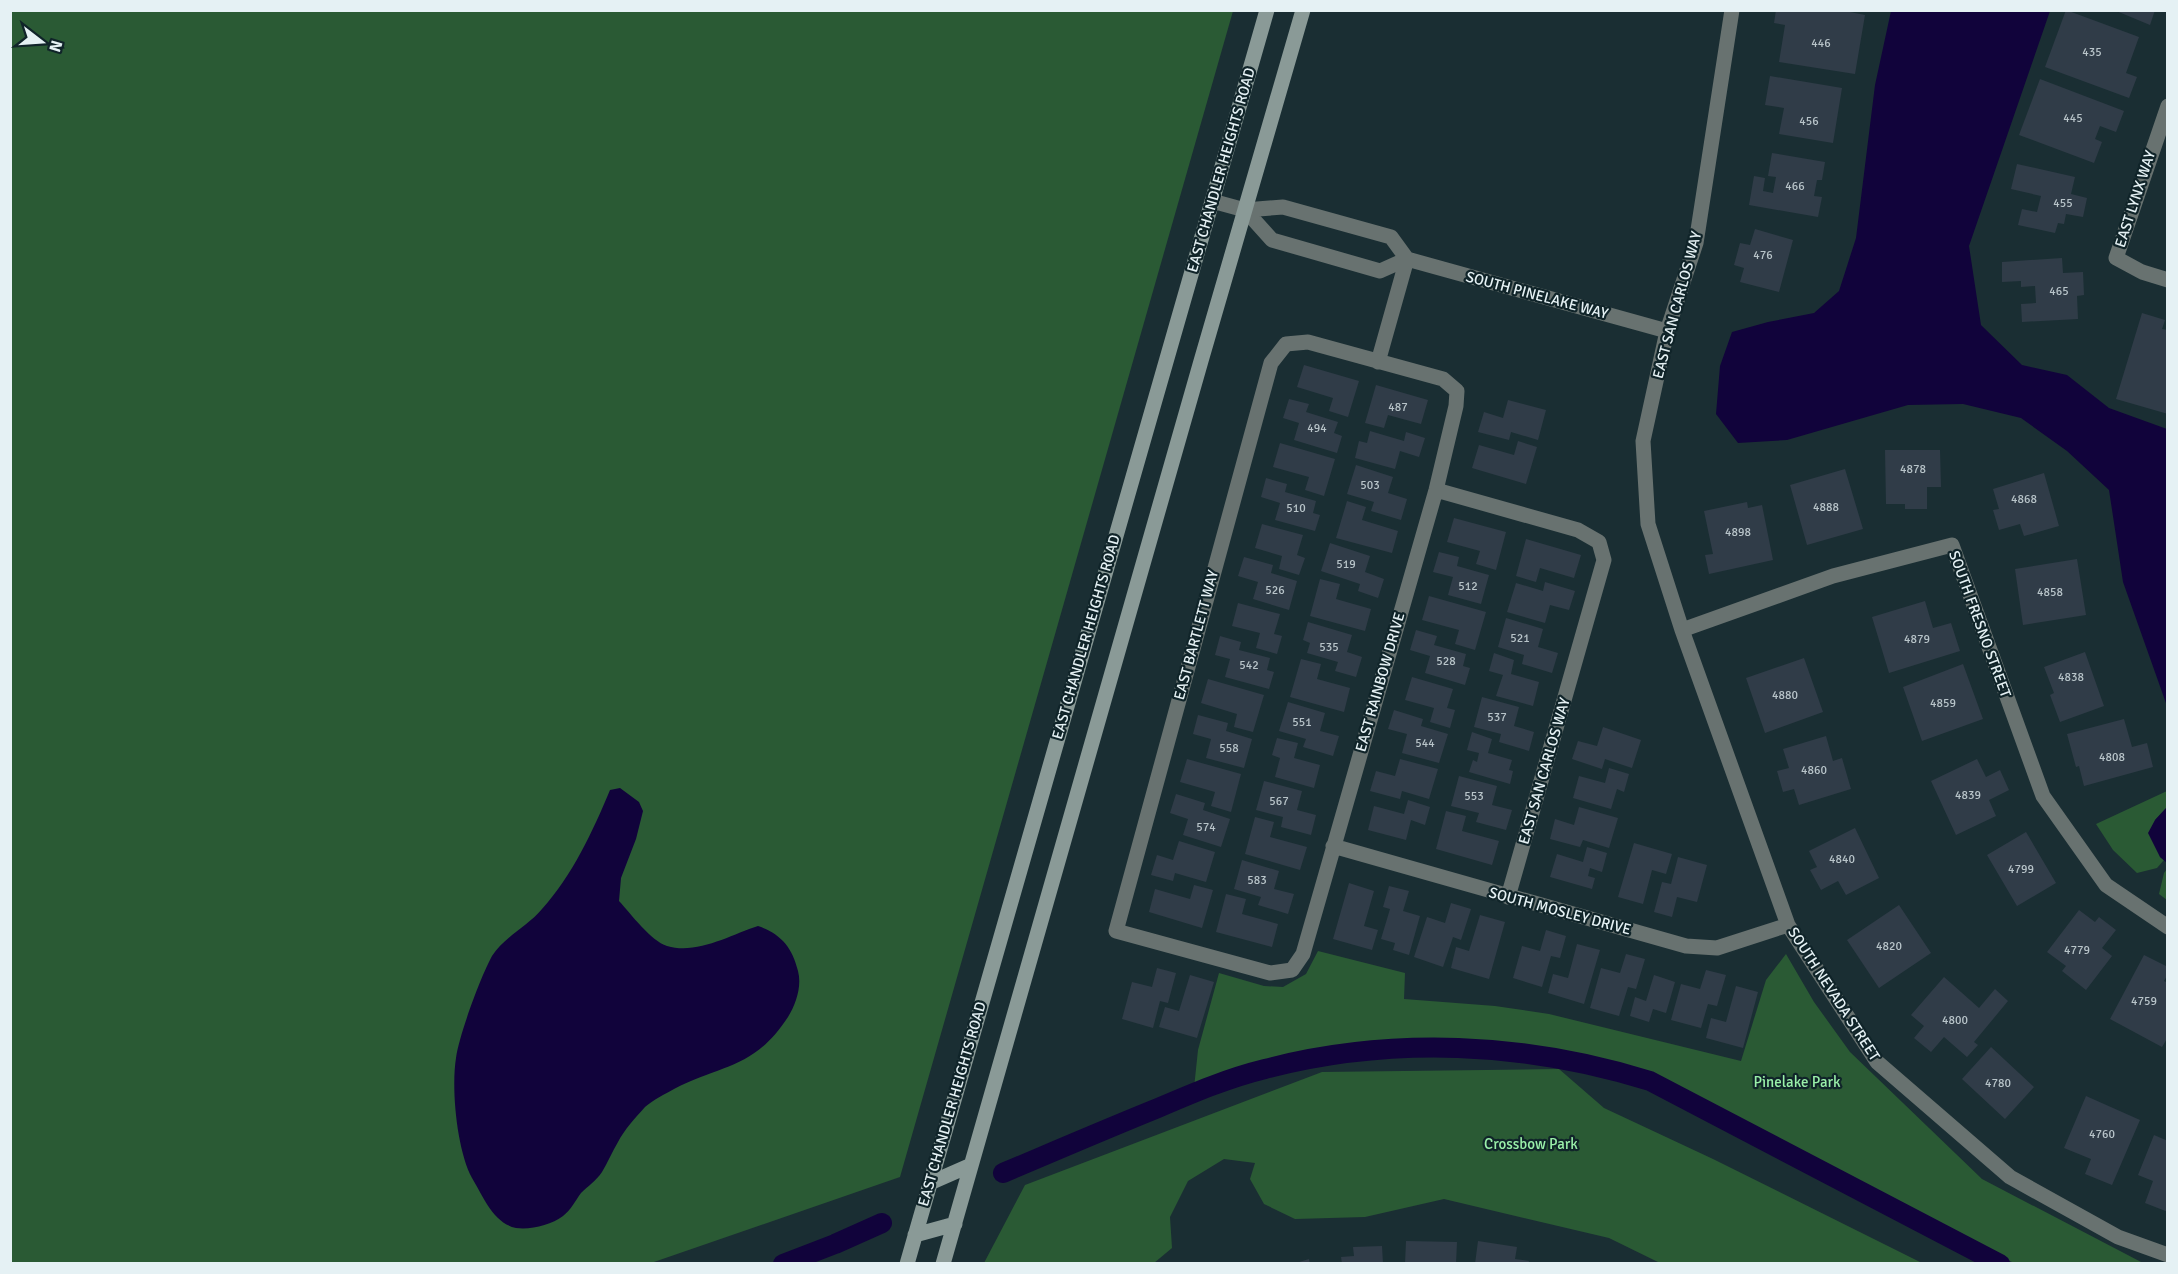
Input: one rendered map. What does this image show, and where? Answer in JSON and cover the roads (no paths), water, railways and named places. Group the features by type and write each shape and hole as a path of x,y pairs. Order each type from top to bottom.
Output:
{"main road":[{"name":"EAST CHANDLER HEIGHTS ROAD","path":"907,1263 1267,10"},
{"path":"943,1263 1303,10"},
{"path":"930,1183 971,1165"},
{"path":"915,1235 954,1224"}],"street":[{"name":"EAST SAN CARLOS WAY","path":"1682,630 1648,524 1642,441 1666,331 1696,243 1732,10"},
{"name":"EAST LYNX WAY","path":"2168,106 2116,258 2142,272 2168,280"},
{"path":"1212,201 1245,210 1283,207 1391,237 1407,259"},
{"path":"1245,210 1272,240 1380,271 1407,259"},
{"path":"1378,362 1407,259"},
{"name":"SOUTH PINELAKE WAY","path":"1407,259 1666,331"},
{"name":"EAST BARTLETT WAY","path":"1292,970 1270,973 1116,931 1271,363 1286,344 1308,342 1378,362"},
{"name":"EAST RAINBOW DRIVE","path":"1292,970 1303,954 1436,490 1456,406 1457,391 1443,379 1378,362"},
{"name":"EAST SAN CARLOS WAY","path":"1436,490 1578,530 1599,542 1604,560 1508,897"},
{"name":"SOUTH FRESNO STREET","path":"1682,630 1833,576 1952,545 2043,796 2106,885 2168,927"},
{"name":"SOUTH NEVADA STREET","path":"1682,630 1788,925 1877,1062 2010,1177 2118,1237 2168,1255"},
{"name":"SOUTH MOSLEY DRIVE","path":"1333,846 1686,946 1717,948 1788,925"}],"waterway":[{"path":"1003,1173 1197,1091 1265,1069 1313,1058 1361,1051 1409,1048 1507,1051 1603,1068 1650,1081 2000,1264"},
{"path":"783,1264 882,1223"}],"park label":[{"name":"Pinelake Park","path":"1797,1082"},
{"name":"Crossbow Park","path":"1531,1144"}]}
